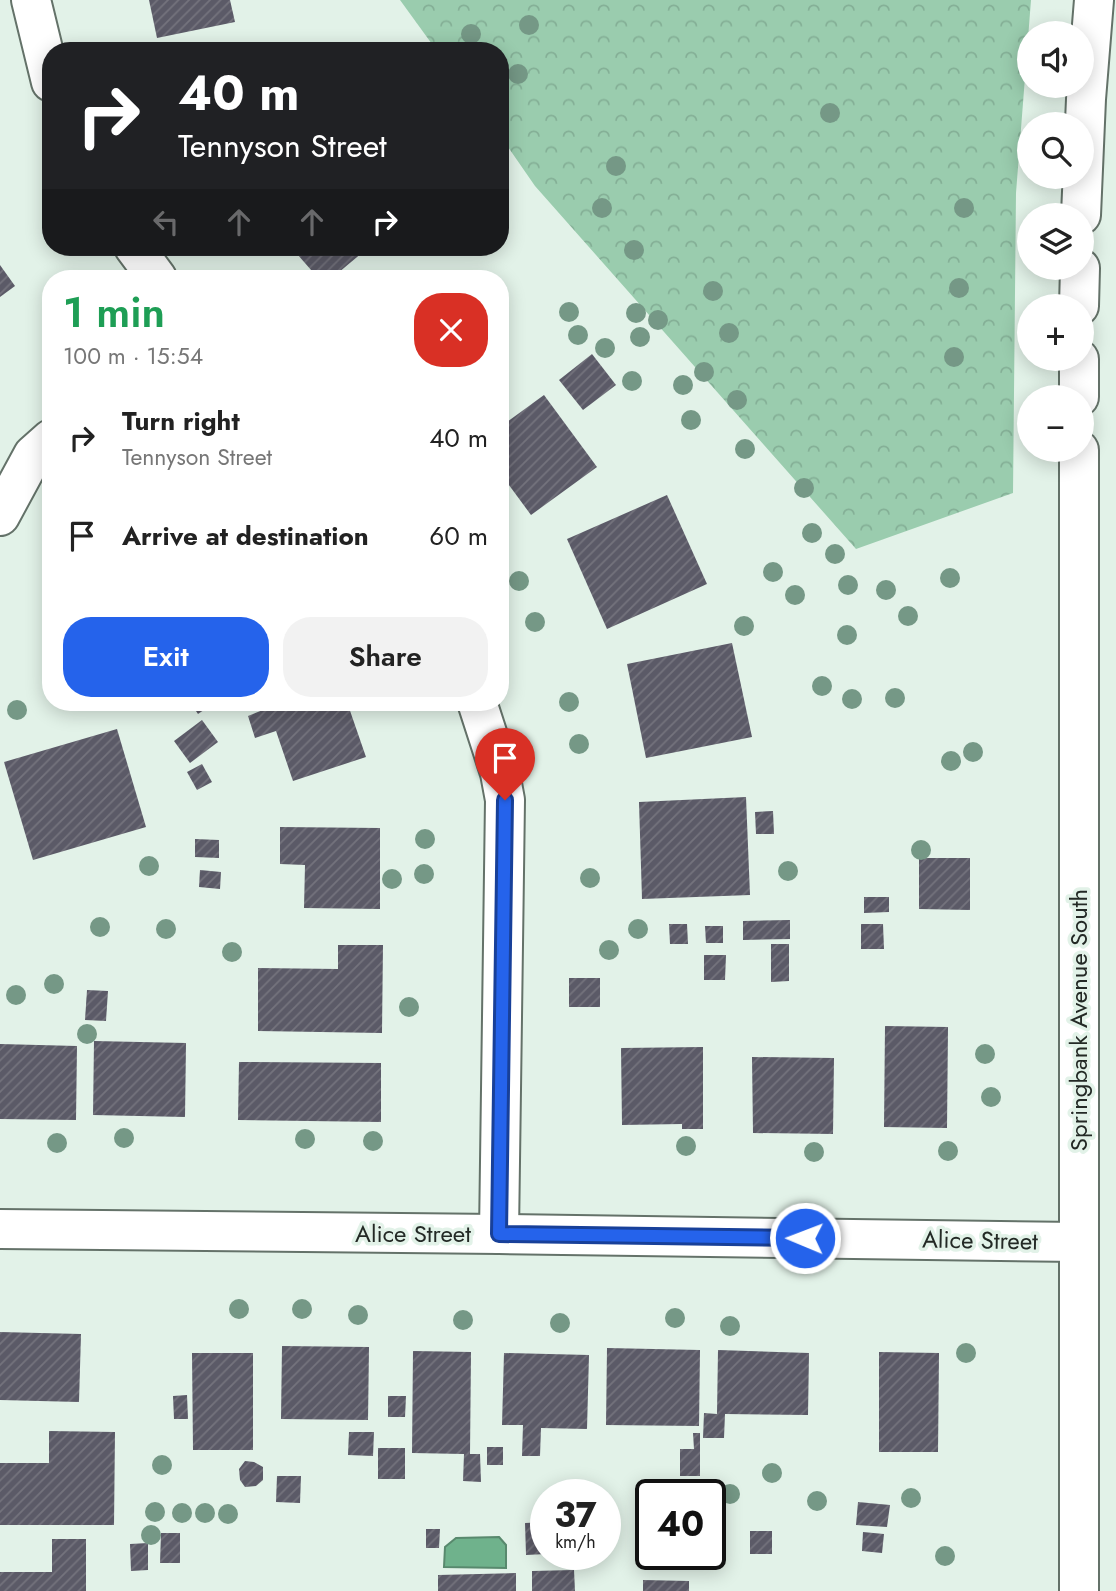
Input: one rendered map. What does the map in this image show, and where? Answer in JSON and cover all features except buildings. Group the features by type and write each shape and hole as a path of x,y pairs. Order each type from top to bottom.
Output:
{"street":[{"path":"30,0 42,47"},
{"path":"1082,203 1094,0"},
{"path":"0,516 33,455 42,447"},
{"name":"Springbank Avenue South","path":"1079,462 1079,1591"},
{"path":"480,711 500,773 505,800 499,1234"},
{"name":"Alice Street","path":"0,1229 1078,1241"}],"green space":[{"path":"400,0 1031,0 1029,21 1017,21 1017,98 1023,98 1022,112 1017,112 1013,493 856,549 535,186 509,149 509,42 430,42"}],"shaded area":[{"path":"499,1537 506,1545 506,1568 444,1567 445,1547 456,1538"}],"route":[{"path":"505,800 499,1234 805,1238"}]}
